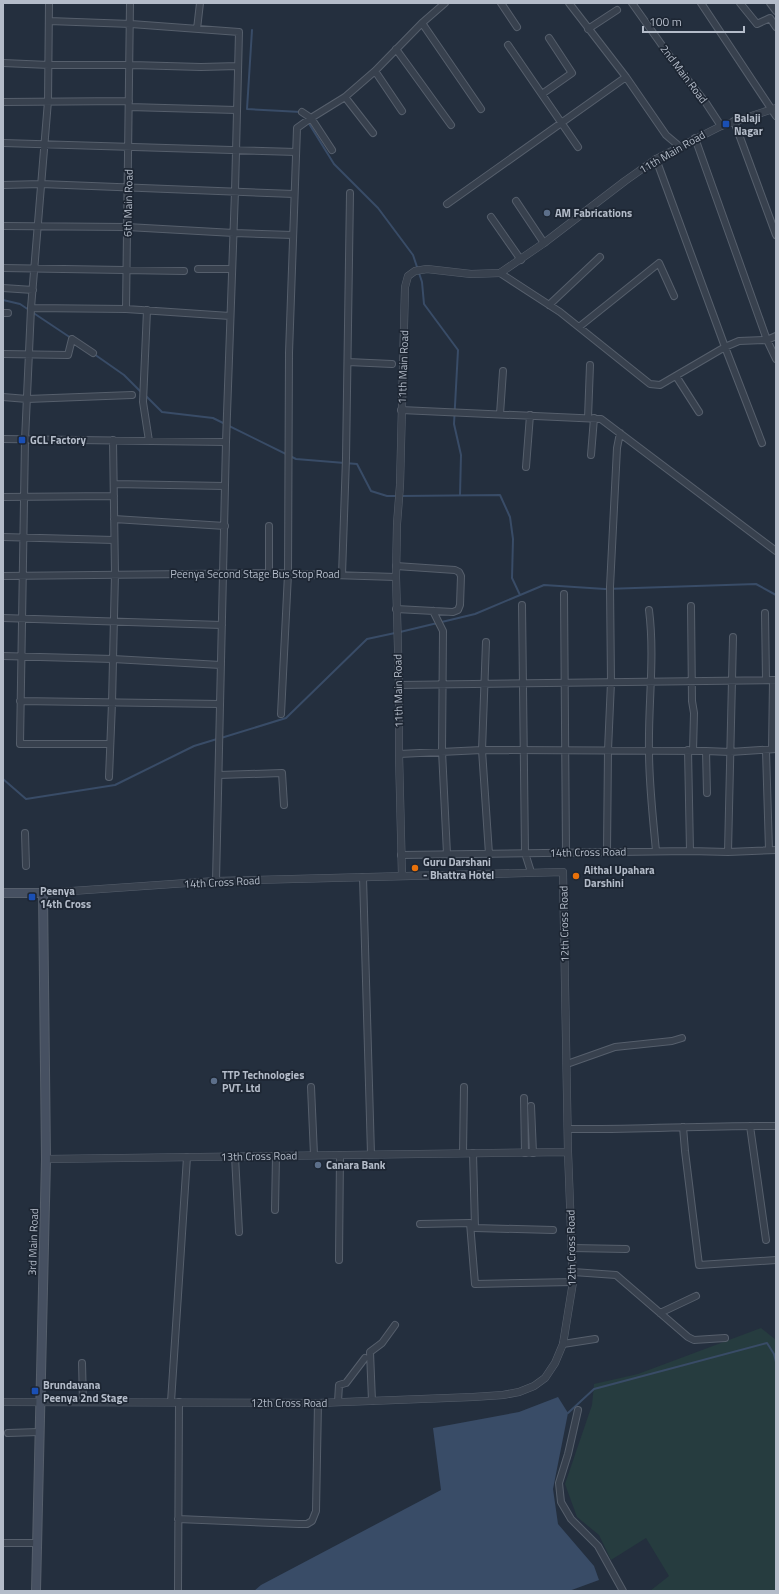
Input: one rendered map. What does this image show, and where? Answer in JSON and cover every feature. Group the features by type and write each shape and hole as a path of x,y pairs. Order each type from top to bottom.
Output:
{"main road":[{"path":"3,893 42,893"},
{"name":"3rd Main Road","path":"36,1591 46,1158 42,893"}],"street":[{"path":"49,3 48,101 31,308 25,440 20,744 110,744"},
{"name":"6th Main Road","path":"126,309 131,24 130,3"},
{"path":"197,28 200,3"},
{"path":"281,714 288,574 289,353 297,128 345,97 375,71 422,23 445,3"},
{"path":"501,3 517,27"},
{"path":"569,3 626,77 666,135 679,146"},
{"name":"2nd Main Road","path":"632,3 676,65 706,103 721,126"},
{"path":"701,3 773,109 776,116"},
{"path":"740,3 757,24 770,18 776,12 770,3"},
{"path":"588,29 617,10"},
{"path":"770,18 776,26"},
{"path":"49,21 131,24 239,32 234,233 226,442 216,881"},
{"path":"422,23 481,109"},
{"path":"542,94 572,73 549,38"},
{"path":"508,44 578,147"},
{"path":"396,50 451,125"},
{"path":"3,63 201,68 238,66"},
{"path":"375,71 402,111"},
{"path":"447,204 626,77"},
{"path":"345,97 373,133"},
{"path":"3,102 48,101 236,110"},
{"name":"11th Main Road","path":"402,876 396,566 400,491 405,287 408,276 418,271 427,269 471,274 500,273 521,260 656,159 721,126 773,109"},
{"path":"302,112 311,118 332,150"},
{"path":"734,121 776,235"},
{"path":"695,138 767,340 776,359"},
{"path":"3,143 296,152"},
{"path":"656,159 725,347 762,442"},
{"path":"3,185 41,184 294,194"},
{"path":"342,575 346,468 350,193"},
{"path":"516,201 544,243"},
{"path":"491,216 521,260"},
{"path":"3,226 127,227 293,235"},
{"path":"549,305 600,257"},
{"path":"579,327 659,262 674,296"},
{"path":"3,268 184,271"},
{"path":"198,269 232,269"},
{"path":"500,273 549,305 579,327 650,384 660,385 725,347 739,341 767,340 776,336"},
{"path":"3,288 33,290"},
{"path":"31,308 126,309 230,316"},
{"path":"147,310 143,402 149,441"},
{"path":"3,354 68,355 72,339 93,353"},
{"path":"348,362 392,364"},
{"path":"590,365 591,455"},
{"path":"500,414 503,371"},
{"path":"676,376 699,412"},
{"path":"3,397 28,399 132,395"},
{"path":"401,410 601,419 776,551"},
{"path":"526,467 530,416"},
{"path":"607,852 608,750 611,682 610,587 617,448 620,433"},
{"path":"3,439 226,442"},
{"path":"109,777 115,574 113,440"},
{"path":"114,484 225,486"},
{"path":"3,497 114,496"},
{"path":"114,519 224,526"},
{"path":"269,526 269,573"},
{"path":"3,537 114,540"},
{"path":"396,566 455,570 459,572 461,576 460,605 458,610 453,612 396,609"},
{"name":"Peenya Second Stage Bus Stop Road","path":"3,576 269,573 396,577"},
{"path":"564,594 566,852"},
{"path":"522,605 525,749 525,853 531,872"},
{"path":"690,851 693,681 691,606"},
{"path":"650,610 651,682 649,750 656,851"},
{"path":"433,611 443,631 442,751 447,854"},
{"path":"764,613 766,680"},
{"path":"3,618 222,625"},
{"path":"728,852 733,637"},
{"path":"486,642 482,750 489,854"},
{"path":"3,656 113,659 221,665"},
{"path":"399,685 775,680 774,749 766,751 730,752 706,750 525,749 442,751 399,754"},
{"path":"20,701 220,704"},
{"path":"706,750 707,793"},
{"path":"766,751 768,850"},
{"path":"219,775 282,773 284,805"},
{"path":"25,833 26,866"},
{"name":"14th Cross Road","path":"401,855 656,851 728,852 776,850"},
{"name":"12th Cross Road","path":"3,1402 318,1403 473,1397 503,1395 519,1392 534,1386 545,1378 555,1363 563,1344 573,1282 568,1152 563,872 402,876"},
{"name":"14th Cross Road","path":"42,893 216,881 402,876"},
{"path":"363,877 371,1154"},
{"path":"566,1064 615,1047 672,1041 682,1038"},
{"path":"311,1087 314,1155"},
{"path":"464,1087 464,1153"},
{"path":"524,1098 525,1153"},
{"path":"531,1106 533,1153"},
{"path":"750,1126 766,1240"},
{"path":"568,1129 776,1126"},
{"path":"683,1127 698,1265 776,1260"},
{"name":"13th Cross Road","path":"46,1158 568,1152"},
{"path":"473,1153 475,1228 553,1230"},
{"path":"339,1260 340,1155"},
{"path":"235,1156 239,1232"},
{"path":"275,1210 276,1156"},
{"path":"171,1402 187,1157"},
{"path":"420,1224 470,1223 475,1284 573,1282"},
{"path":"572,1248 626,1249"},
{"path":"573,1272 616,1275 688,1337 694,1340 725,1338"},
{"path":"660,1313 696,1296"},
{"path":"372,1401 370,1352 382,1343 395,1325"},
{"path":"563,1344 595,1339"},
{"path":"338,1402 339,1385 346,1383 365,1358"},
{"path":"82,1363 83,1402"},
{"path":"178,1591 179,1402"},
{"path":"178,1519 299,1524 307,1524 312,1521 316,1510 318,1403"},
{"path":"578,1410 560,1483 561,1502 571,1518 598,1546 623,1591"},
{"path":"8,1433 39,1432"},
{"path":"3,1543 37,1543"}],"green space":[{"path":"761,1328 776,1340 776,1591 650,1591 669,1576 646,1538 611,1560 599,1535 577,1517 565,1484 592,1405 594,1384 638,1374"}],"water":[{"path":"558,1397 568,1413 553,1489 558,1524 594,1566 599,1580 569,1591 254,1591 261,1585 441,1490 433,1428 519,1412"}],"waterway":[{"path":"252,30 247,109 301,112"},
{"path":"308,122 334,164 378,208 413,255 422,282 424,304 458,350 454,424 461,455 460,495"},
{"path":"3,300 20,304 71,338"},
{"path":"94,354 124,375 142,393"},
{"path":"146,396 162,412 213,418 296,459 357,464 371,491 387,496 397,496"},
{"path":"401,496 500,495 510,517 513,539 512,578 520,595"},
{"path":"400,632 475,614 544,585 605,589 756,584 776,595"},
{"path":"221,738 286,718 367,639 395,633"},
{"path":"3,779 26,799 115,785 194,746 217,739"},
{"path":"568,1413 594,1389 767,1343 774,1354 776,1362"}],"place":[{"name":"Balaji Nagar","path":"726,124"},
{"name":"AM Fabrications","path":"547,213"},
{"name":"GCL Factory","path":"22,440"},
{"name":"Guru Darshani - Bhattra Hotel","path":"415,868"},
{"name":"Aithal Upahara Darshini","path":"576,876"},
{"name":"Peenya 14th Cross","path":"32,897"},
{"name":"TTP Technologies PVT. Ltd","path":"214,1081"},
{"name":"Canara Bank","path":"318,1165"},
{"name":"Brundavana Peenya 2nd Stage","path":"35,1391"}]}
